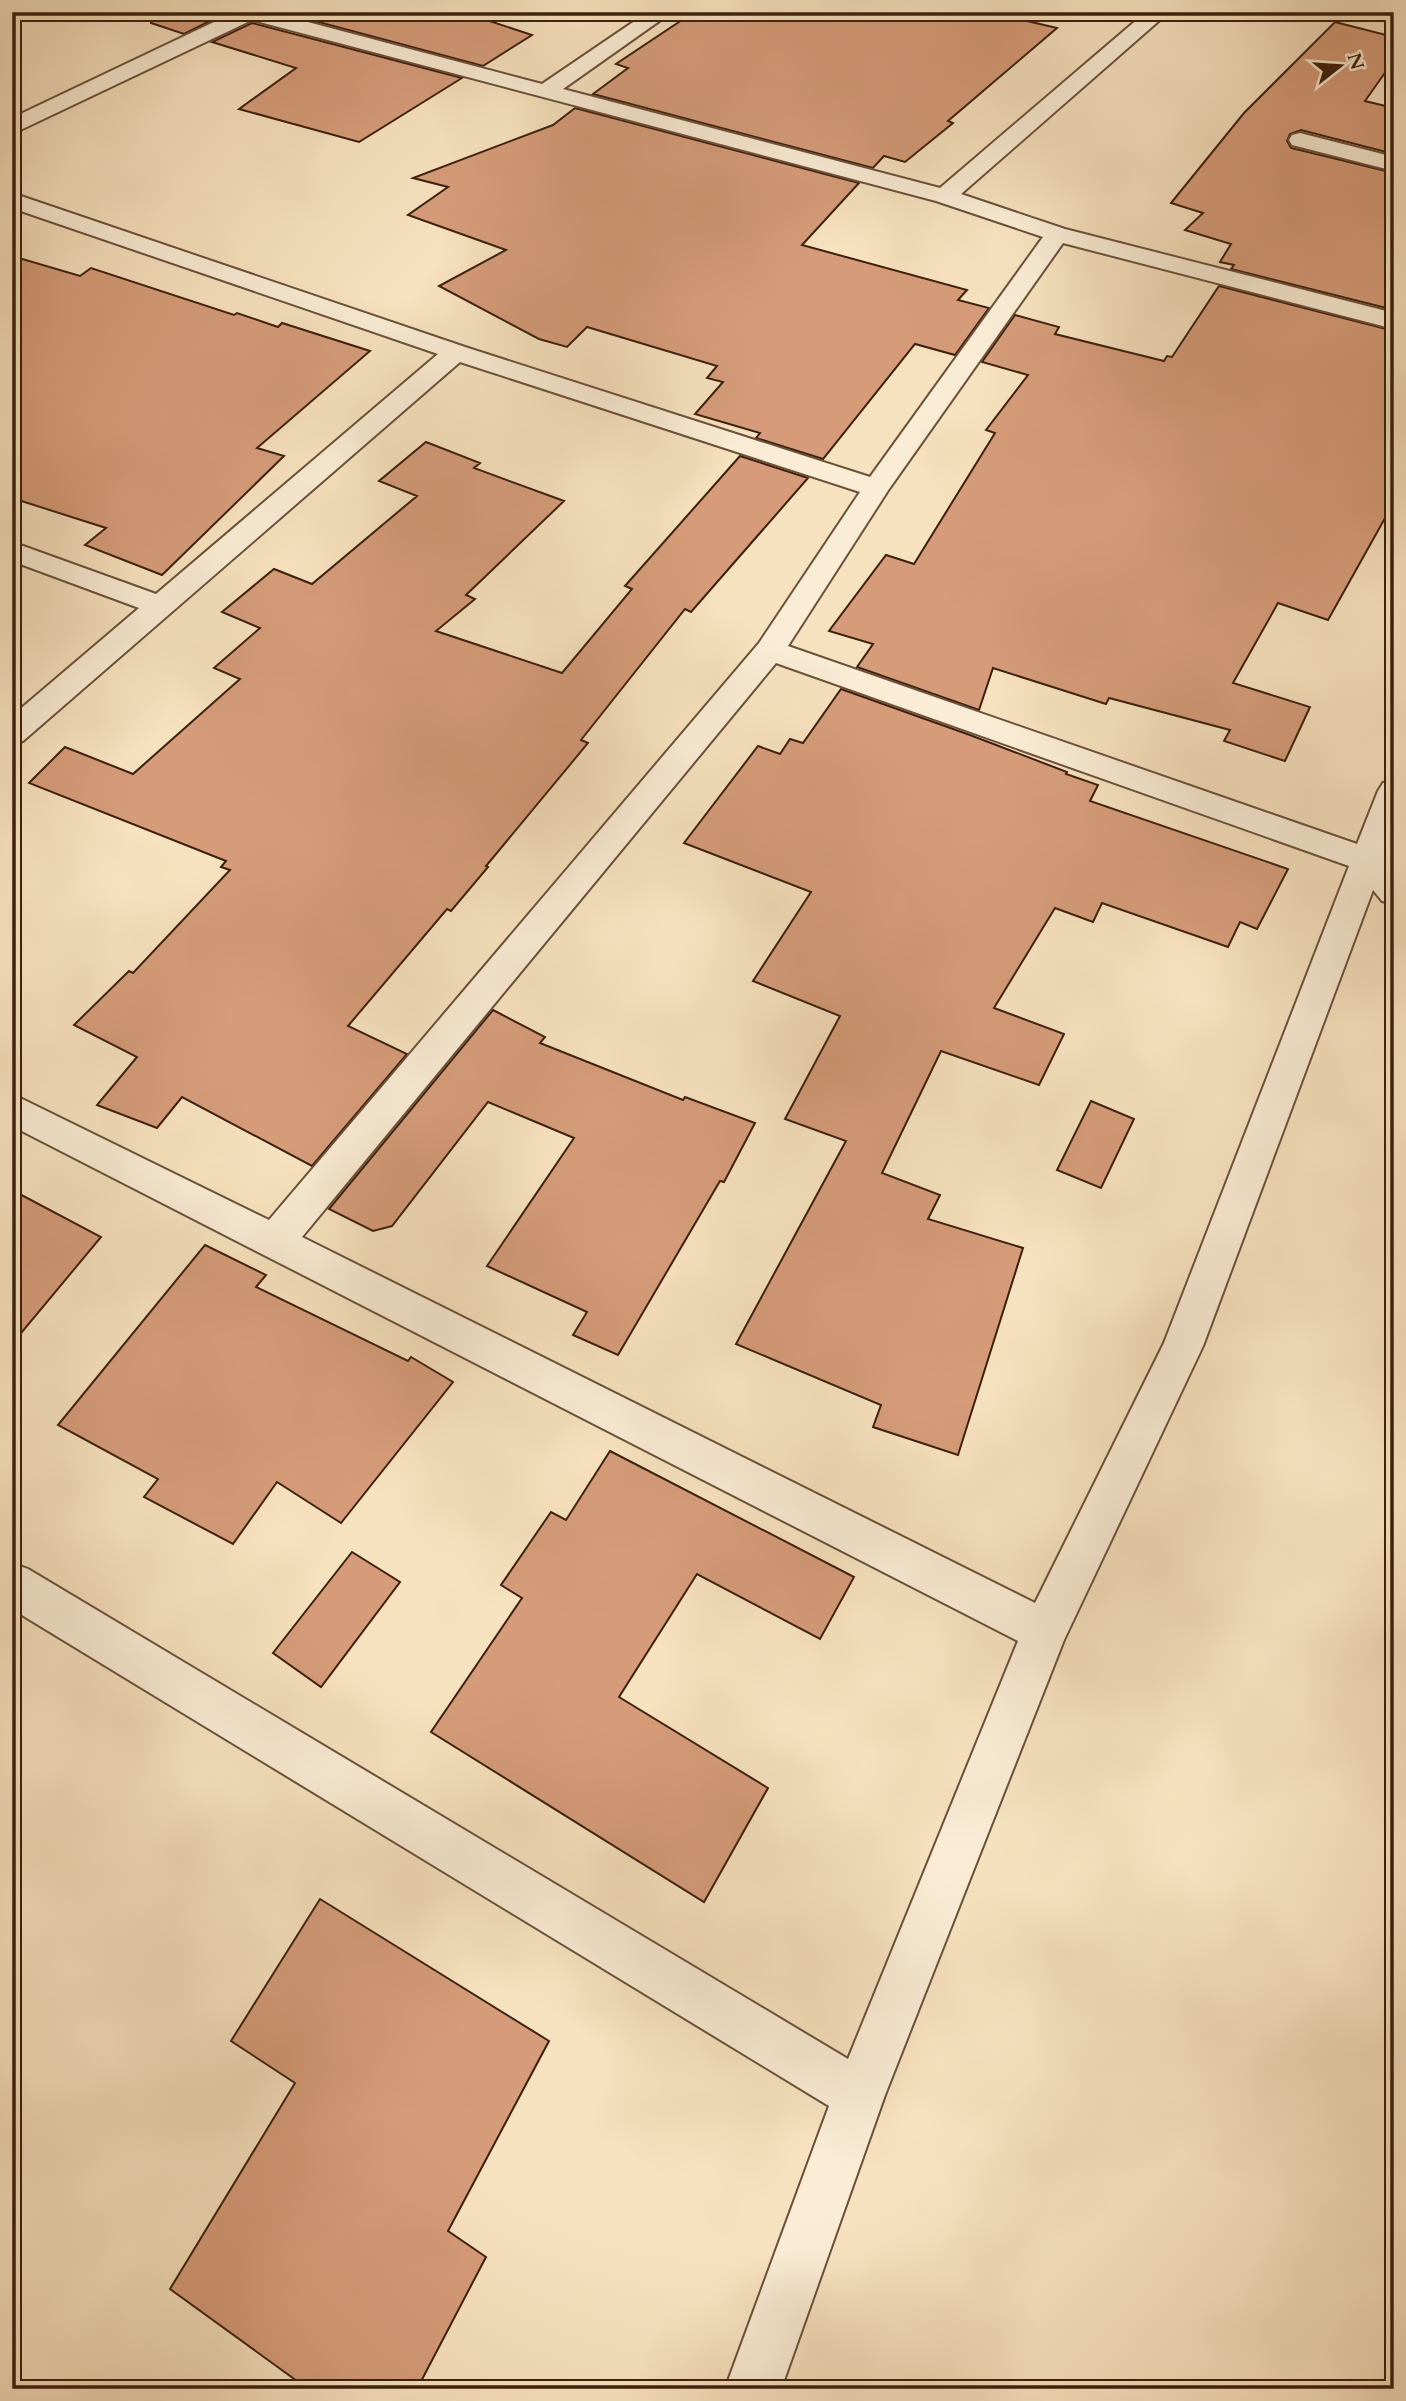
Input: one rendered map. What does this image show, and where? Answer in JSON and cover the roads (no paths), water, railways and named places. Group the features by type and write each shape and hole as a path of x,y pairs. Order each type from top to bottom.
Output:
{"street":[{"path":"544,92 662,12"},
{"path":"944,196 1159,12"},
{"path":"12,127 247,13 944,196 1057,233 1394,321"},
{"path":"1300,140 1394,164"},
{"path":"12,200 456,352 876,488"},
{"path":"274,1243 770,650 876,488 1057,233"},
{"path":"12,733 456,352"},
{"path":"12,551 161,606"},
{"path":"770,650 1366,860 1394,892"},
{"path":"753,2389 859,2095 1045,1631 1182,1346 1394,791"},
{"path":"12,1109 1045,1631"},
{"path":"12,1584 859,2095"}]}
